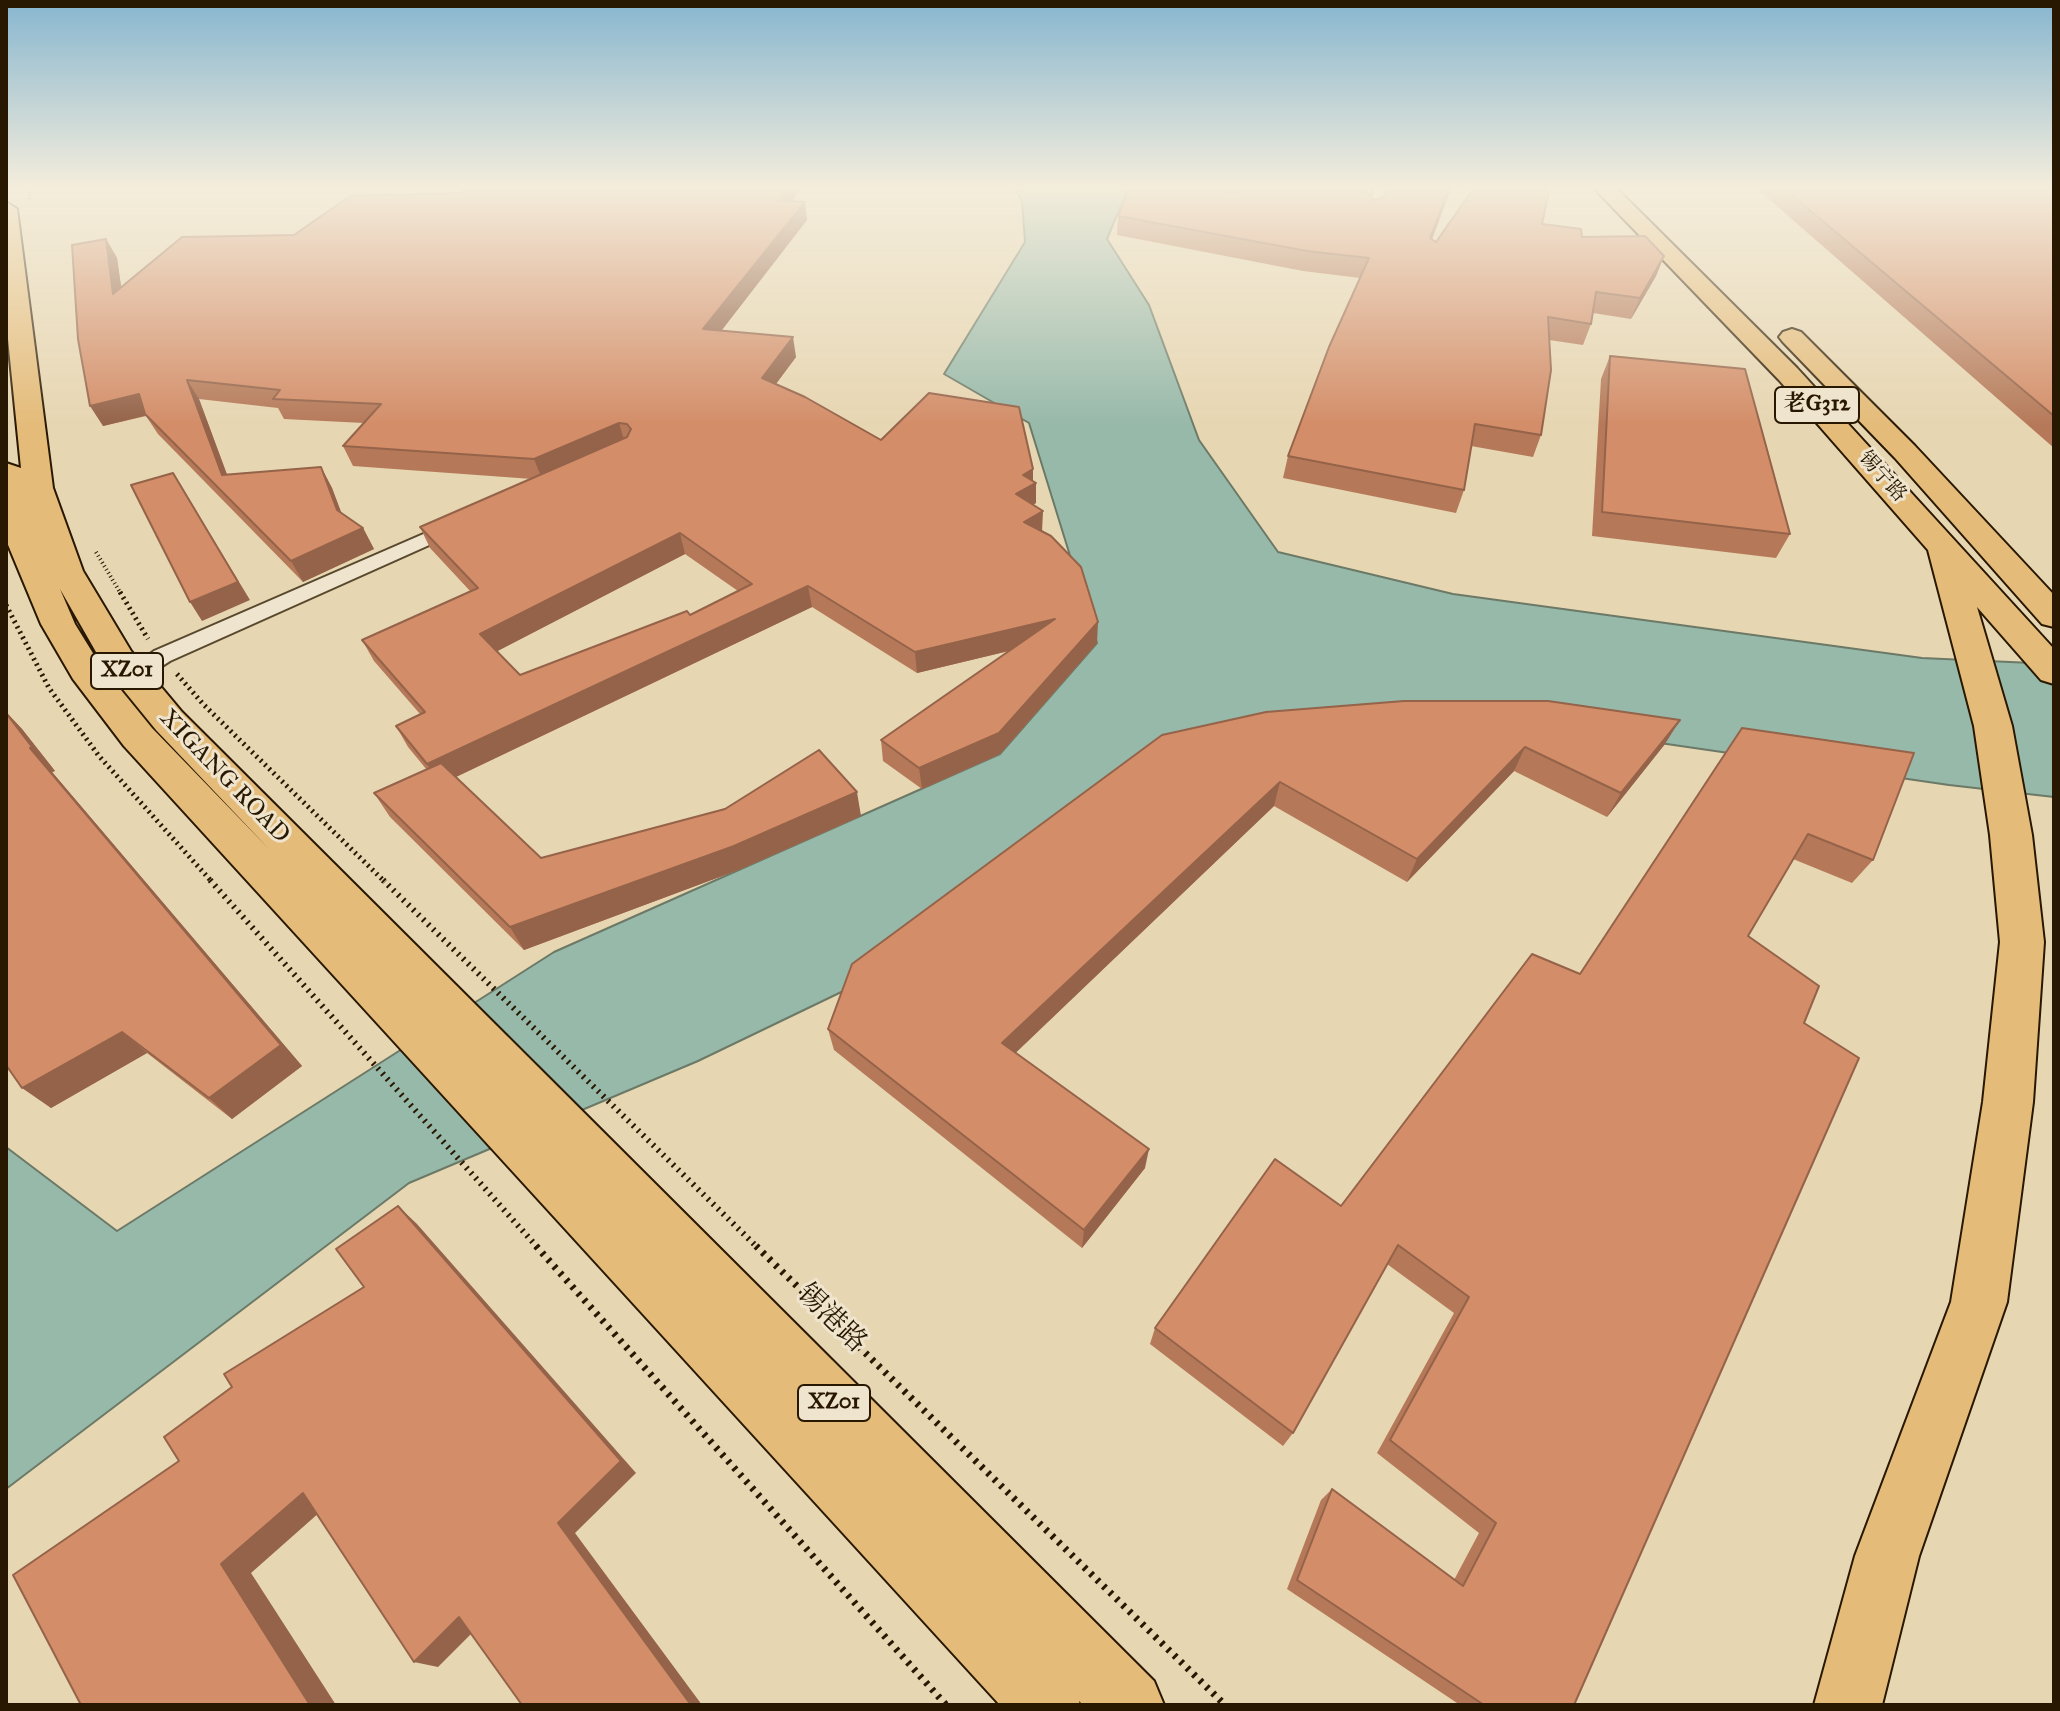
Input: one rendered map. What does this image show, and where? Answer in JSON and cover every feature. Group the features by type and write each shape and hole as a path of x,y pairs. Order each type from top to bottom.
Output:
{"main road":[{"name":"XIGANG ROAD","path":"12,266 30,436 42,503 66,571 88,613 131,676 169,721 443,1031"},
{"name":"锡宁路","path":"1681,266 1788,374 2054,672"},
{"path":"1718,266 1735,282"},
{"name":"锡宁路","path":"1777,322 1905,452 2054,616"},
{"name":"XIGANG ROAD","path":"6,458 12,526 58,624 86,671 138,737 443,1031"},
{"path":"1848,1705 1887,1556 1979,1302 2008,1102 2022,942 2011,835 1993,726 1942,544"},
{"path":"1993,549 2054,599"},
{"name":"XZ01","path":"443,1031 1046,1705"},
{"name":"XZ01","path":"517,1111 1130,1705"}],"street":[{"path":"131,676 162,656 481,515"}],"path":[{"name":"锡港路","path":"6,605 49,688 99,756 374,1064 517,1111 1225,1705"},
{"name":"锡港路","path":"505,1001 517,1111 946,1705"}],"shaded area":[{"path":"1010,266 1124,266 1149,305 1199,440 1278,552 1453,594 1922,658 2054,664 2054,797 1949,785 1536,725 1396,725 698,1061 409,1183 6,1489 6,1147 117,1231 554,952 1000,754 1097,643 1029,423 944,374"}],"building":[{"path":"73,266 109,266 113,294 147,266 754,266 703,329 793,337 762,378 805,397 881,440 929,393 1019,407 1033,469 1023,475 1036,483 1016,494 1043,511 1024,522 1051,536 1081,567 1098,622 999,733 919,768 881,740 1055,619 915,652 808,586 427,764 396,726 425,712 362,640 478,588 420,527 627,437 631,429 627,424 619,423 534,459 343,446 381,404 273,399 280,390 187,380 222,475 321,467 337,510 363,528 291,561 145,414 139,394 90,406 78,339","holes":["680,533 752,584 690,615 687,611 520,675 480,634"]},
{"path":"1365,266 1658,266 1640,298 1596,292 1591,324 1548,317 1551,370 1541,435 1475,424 1464,490 1288,456 1329,347"},
{"path":"1876,266 2054,266 2054,416"},
{"path":"1610,356 1745,369 1790,534 1602,512"},
{"path":"173,473 238,582 190,602 131,485"},
{"path":"1404,701 1548,701 1680,720 1621,793 1525,747 1417,859 1280,782 1002,1043 1149,1149 1084,1230 828,1029 852,964 1162,735 1266,712"},
{"path":"6,713 30,748 281,1045 209,1098 122,1032 22,1088 6,1065"},
{"path":"1742,728 1914,753 1873,860 1808,834 1748,936 1819,986 1804,1023 1859,1058 1574,1705 1484,1705 1297,1580 1332,1489 1463,1586 1496,1523 1390,1440 1469,1297 1398,1245 1293,1433 1155,1328 1275,1159 1341,1206 1532,954 1580,974"},
{"path":"819,750 857,792 734,846 510,927 374,793 441,763 541,858 725,809"},
{"path":"398,1206 621,1461 558,1523 691,1705 522,1705 459,1617 414,1662 303,1493 221,1564 310,1705 81,1705 13,1575 179,1461 164,1437 232,1387 224,1374 364,1287 336,1249"}]}
